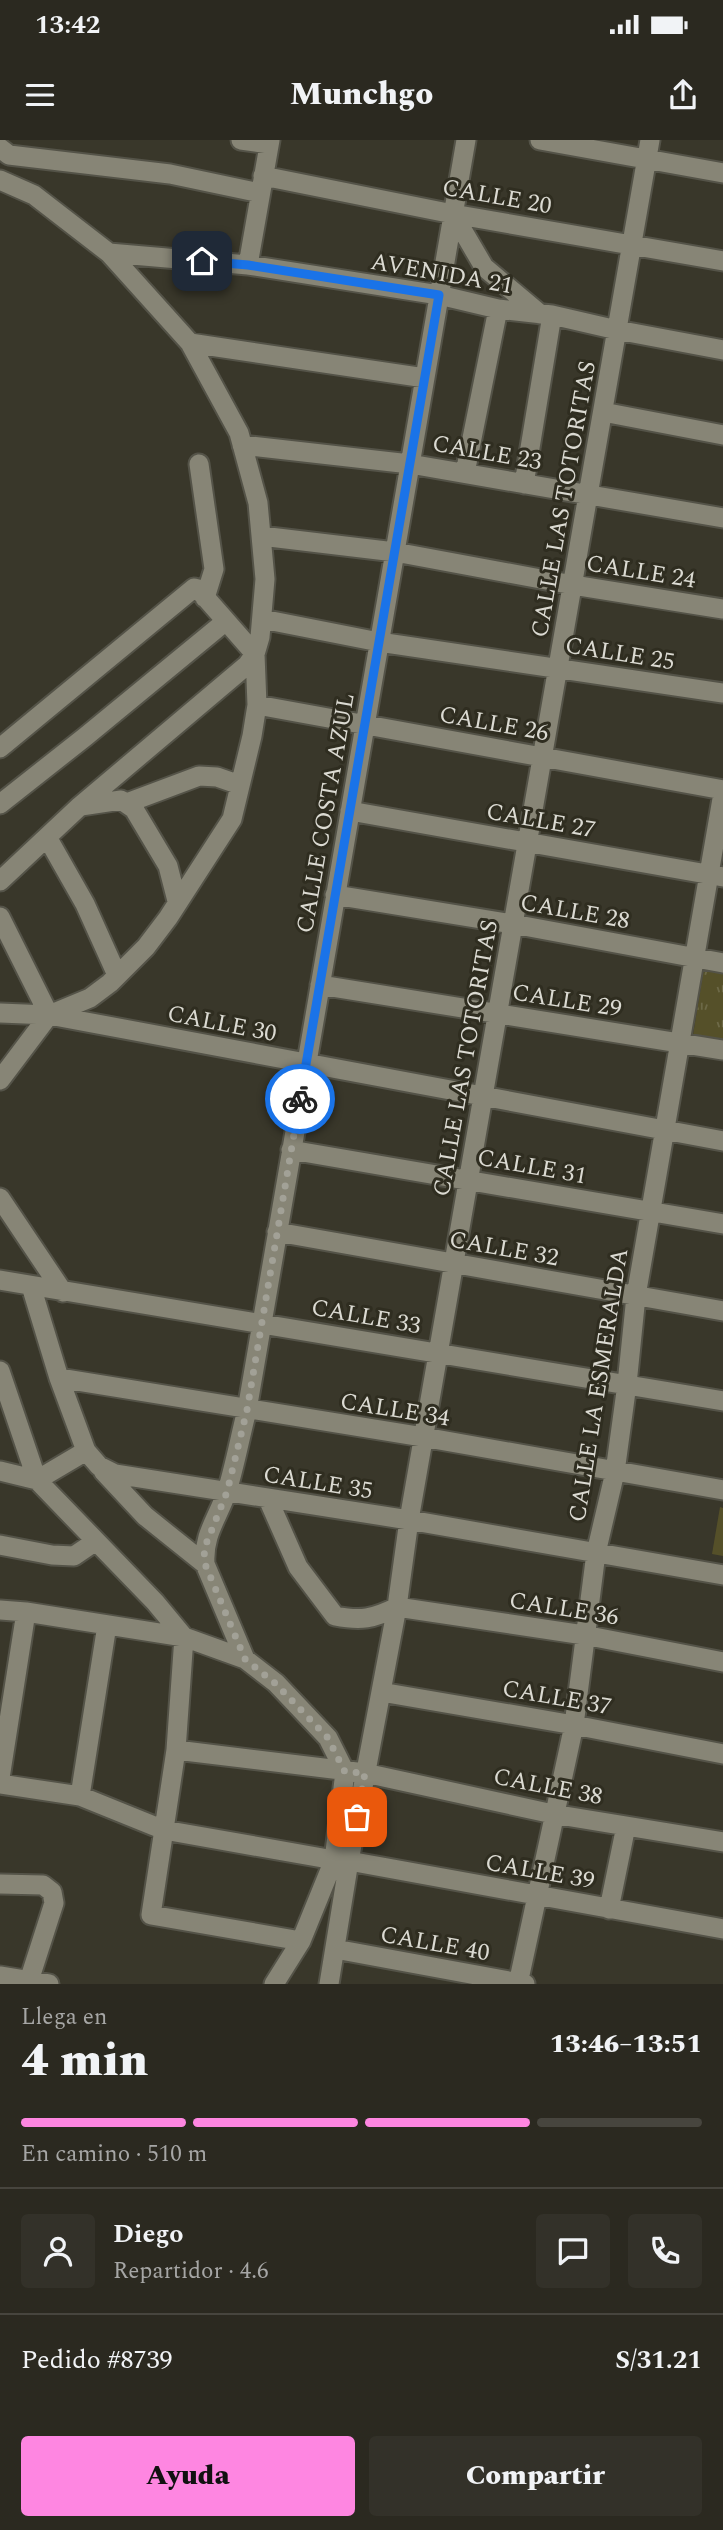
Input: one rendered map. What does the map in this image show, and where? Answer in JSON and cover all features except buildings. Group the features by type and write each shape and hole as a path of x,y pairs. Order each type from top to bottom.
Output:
{"street":[{"path":"241,140 270,142 248,265"},
{"name":"CALLE COSTA AZUL","path":"205,1564 204,1549 227,1492 247,1410 466,140"},
{"path":"540,140 649,149 723,173"},
{"path":"0,1080 48,1015 90,998 110,983 146,947 232,819 257,705 255,654 260,637 265,579 258,503 239,433 190,343 109,253 34,195 5,182 6,148"},
{"name":"CALLE 20","path":"6,148 453,214 723,261"},
{"name":"CALLE LAS TOTORITAS","path":"329,1984 335,1949 341,1861 365,1773 397,1607 423,1437 649,149"},
{"path":"453,214 484,267 546,315 524,484"},
{"name":"AVENIDA 21","path":"109,253 248,265 439,295 498,309 546,315 723,349"},
{"path":"465,473 498,309"},
{"path":"190,343 425,378"},
{"path":"603,412 723,435"},
{"name":"CALLE 23","path":"242,445 410,464 723,518"},
{"path":"199,464 214,569 205,598"},
{"name":"CALLE 24","path":"261,536 394,552 573,585 723,608"},
{"path":"0,748 191,589 198,589 255,654"},
{"name":"CALLE 25","path":"262,619 379,642 723,693"},
{"path":"0,804 226,621"},
{"path":"0,881 79,806 247,665 255,654"},
{"name":"CALLE 26","path":"257,705 542,756 723,792"},
{"path":"79,806 114,800 127,803 199,776 217,777 240,785"},
{"name":"CALLE LA ESMERALDA","path":"521,1984 536,1896 574,1725 596,1553 615,1472 636,1296 694,958 716,875 723,792"},
{"path":"127,803 139,816 168,866 177,901"},
{"name":"CALLE 27","path":"350,811 716,875"},
{"path":"47,837 85,904 117,975"},
{"name":"CALLE 28","path":"335,895 513,924 723,963"},
{"path":"0,917 48,1015"},
{"name":"CALLE 29","path":"320,985 723,1050"},
{"name":"CALLE 30","path":"0,1013 48,1015 723,1141"},
{"name":"CALLE 31","path":"291,1150 723,1224"},
{"path":"0,1199 63,1292"},
{"name":"CALLE 32","path":"277,1232 723,1311"},
{"name":"CALLE 33","path":"0,1280 723,1401"},
{"path":"31,1286 59,1378 86,1451 145,1516 205,1564 245,1659"},
{"path":"0,1371 37,1480 155,1602 184,1637 176,1750 151,1915 301,1941"},
{"name":"CALLE 34","path":"59,1378 423,1437 723,1490"},
{"path":"0,1471 37,1480 86,1451"},
{"name":"CALLE 35","path":"99,1466 115,1474 409,1520 723,1575"},
{"path":"268,1499 298,1567 335,1616 357,1620 379,1616 397,1607"},
{"path":"0,1545 52,1555 74,1556 96,1541"},
{"name":"CALLE 36","path":"397,1607 584,1635 723,1662"},
{"path":"0,1610 184,1637 245,1659 276,1684 328,1738 345,1772 341,1861 301,1941 274,1984"},
{"path":"0,1777 26,1612"},
{"path":"80,1796 107,1625"},
{"name":"CALLE 37","path":"381,1692 723,1754"},
{"name":"CALLE 38","path":"176,1750 365,1773 553,1814 723,1842"},
{"name":"CALLE 39","path":"0,1784 80,1796 164,1830 723,1929"},
{"path":"609,1909 626,1826"},
{"path":"0,1884 43,1885 52,1892 54,1903 28,1982"},
{"name":"CALLE 40","path":"335,1949 521,1984"},
{"path":"0,1976 48,1984"}],"green space":[{"path":"704,968 723,971 723,1040 693,1035"},
{"path":"720,1507 723,1508 723,1556 712,1554"}],"way so far":[{"path":"300,1099 247,1410 227,1492 204,1549 205,1564 245,1659 276,1684 328,1738 345,1772 365,1773 357,1817"}],"route":[{"path":"202,261 248,265 439,295 300,1099"}]}
